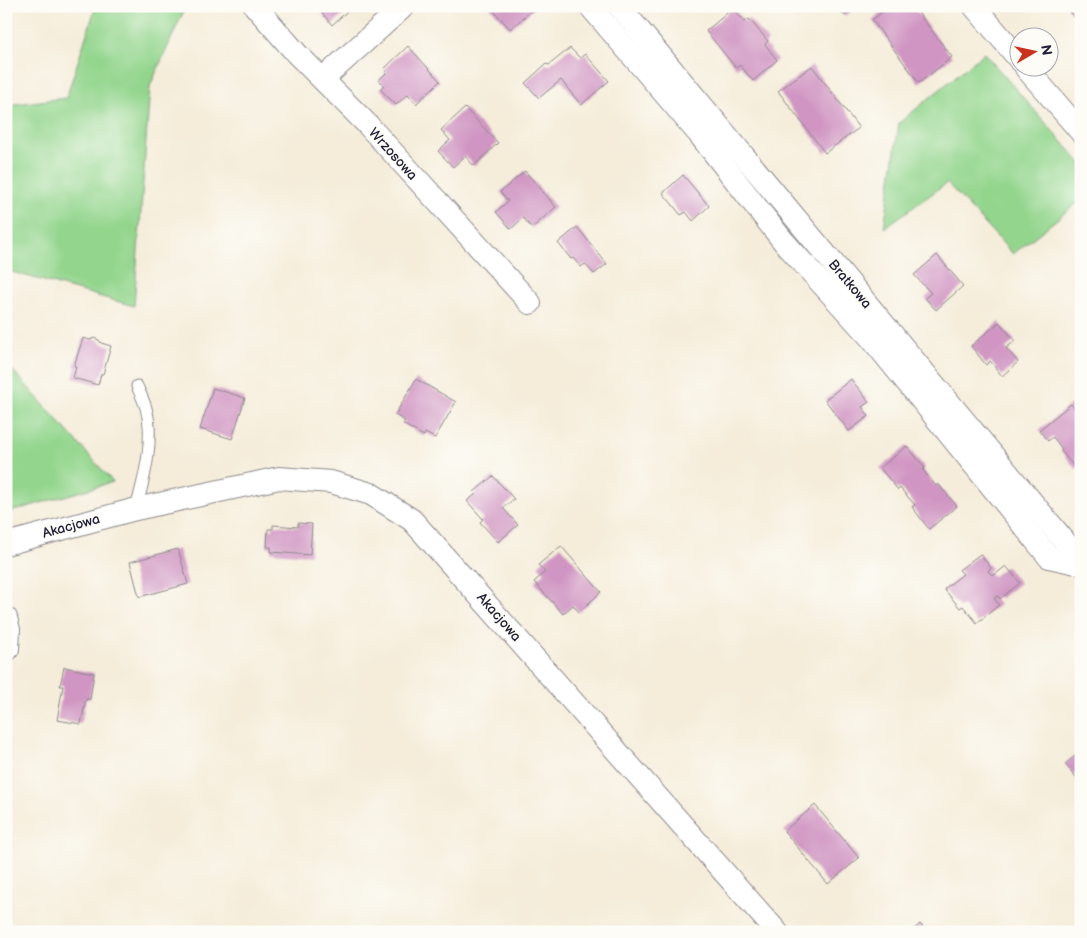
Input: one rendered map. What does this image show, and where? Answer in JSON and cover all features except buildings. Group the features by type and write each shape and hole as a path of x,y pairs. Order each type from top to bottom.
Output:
{"street":[{"name":"Wrzosowa","path":"255,6 297,54 372,130 530,303"},
{"path":"323,79 404,6"},
{"path":"590,6 699,134 784,242 870,338 1050,557 1081,563"},
{"name":"Bratkowa","path":"619,6 1081,563"},
{"path":"974,6 1010,48"},
{"path":"1035,78 1081,132"},
{"name":"Akacjowa","path":"6,544 136,509 279,478 331,482 371,494 412,520 777,932"},
{"path":"6,618 8,630 8,649 6,651"}],"lane":[{"path":"136,509 147,464 149,430 146,409 137,386"}],"green space":[{"path":"96,6 186,6 150,86 134,306 12,272 6,268 6,105 66,98"},
{"path":"984,53 1081,163 1081,200 1013,254 947,183 884,228 899,123"},
{"path":"6,363 113,482 6,513"}]}
